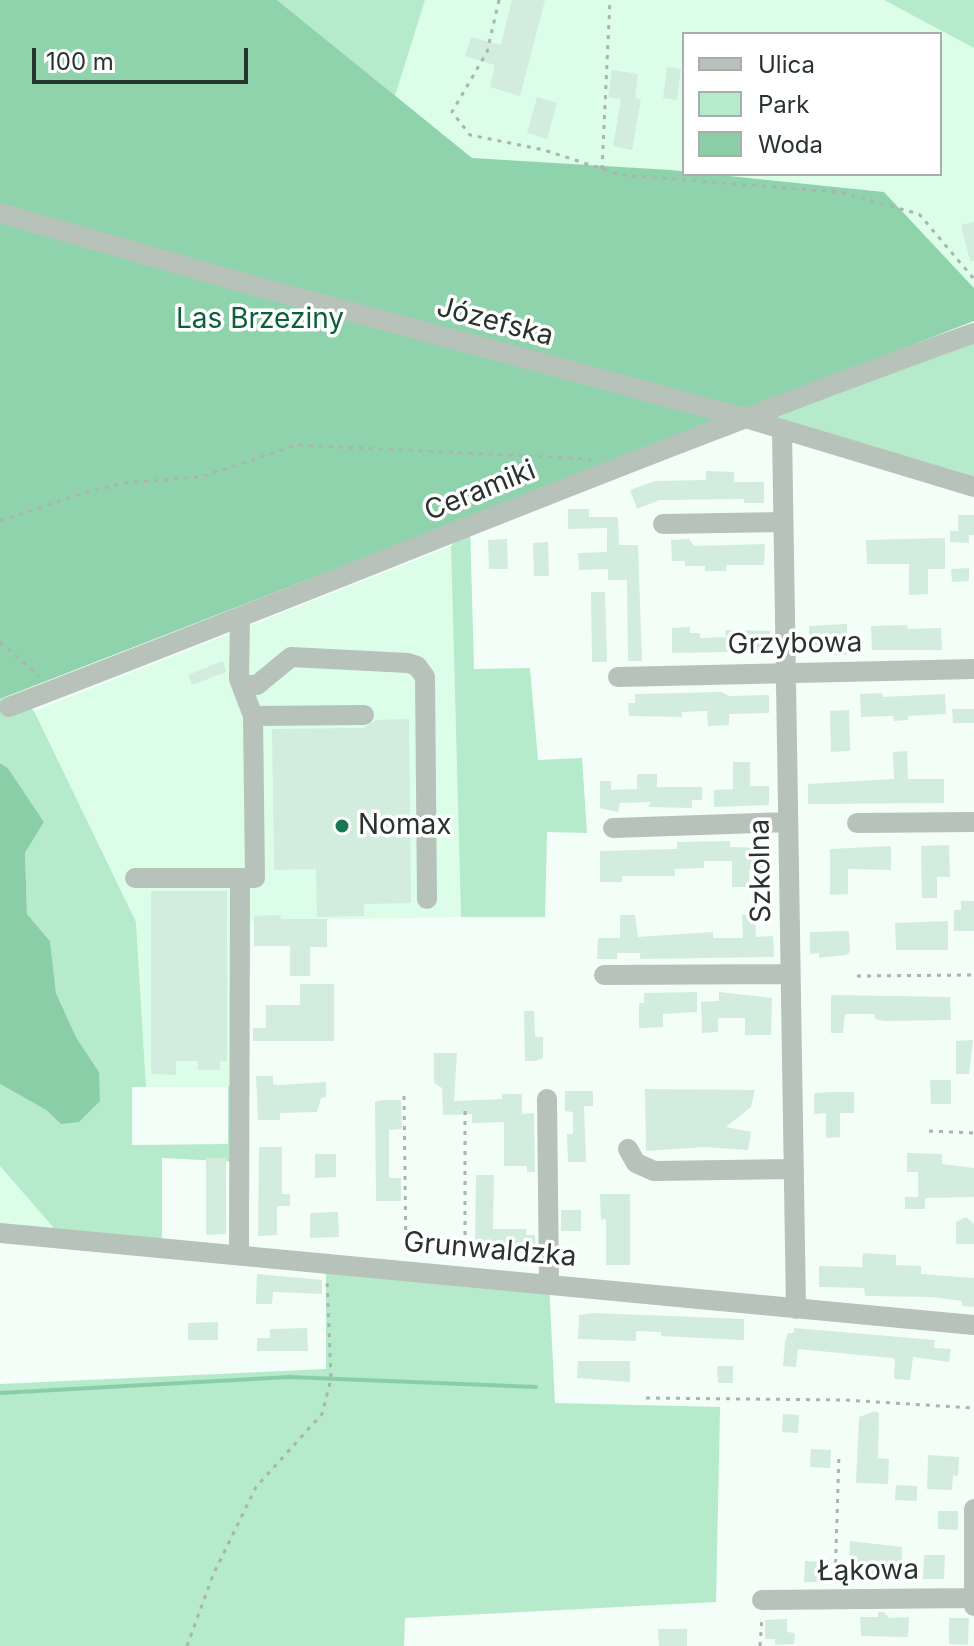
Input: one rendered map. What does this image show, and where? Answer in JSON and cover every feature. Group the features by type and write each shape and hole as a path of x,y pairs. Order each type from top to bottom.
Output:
{"street":[{"name":"Józefska","path":"0,213 237,281 742,417 974,487"},
{"name":"Ceramiki","path":"9,707 240,619 742,417 974,333"},
{"name":"Szkolna","path":"782,431 796,1309"},
{"path":"663,524 783,522"},
{"path":"135,878 255,878 253,716 239,679 240,619"},
{"path":"239,679 246,685 257,685 291,657 408,663 422,671 425,677 427,899"},
{"name":"Grzybowa","path":"618,677 974,669"},
{"path":"253,716 364,715"},
{"path":"613,828 788,822"},
{"path":"857,823 974,822"},
{"path":"239,1255 240,878"},
{"path":"604,975 790,974"},
{"path":"547,1099 549,1284"},
{"path":"628,1149 636,1163 654,1171 794,1169"},
{"name":"Grunwaldzka","path":"0,1233 974,1325"},
{"path":"973,1600 974,1509"},
{"name":"Łąkowa","path":"762,1600 973,1600"}],"path":[{"path":"499,0 487,52 452,112 470,135 544,150 621,175 839,192 919,214 974,279"},
{"path":"602,169 610,0"},
{"path":"0,521 87,492 125,483 201,477 254,456 297,445 600,460"},
{"path":"0,642 55,689"},
{"path":"857,976 974,975"},
{"path":"404,1096 406,1270"},
{"path":"465,1111 465,1276"},
{"path":"929,1131 974,1133"},
{"path":"187,1646 213,1575 256,1487 322,1414 331,1379 326,1263"},
{"path":"646,1398 844,1400 974,1408"},
{"path":"834,1599 839,1453"},
{"path":"760,1646 762,1600"}],"shaded area":[{"path":"425,0 884,0 974,48 974,288 884,192 729,176 942,176 942,32 682,32 682,171 472,158 395,96"},
{"path":"451,546 461,917 251,921 249,1087 146,1087 136,922 34,711"},
{"path":"0,1166 53,1227 51,1245 0,1240"}],"green space":[{"name":"Las Brzeziny","path":"0,0 277,0 472,158 671,170 682,171 682,176 729,176 884,192 974,288 974,321 0,699"},
{"path":"277,0 425,0 395,96"},
{"path":"884,0 974,0 974,48"},
{"path":"974,339 974,485 742,417"},
{"path":"470,525 474,669 530,668 538,760 582,758 587,833 547,832 545,917 461,917 451,546"},
{"path":"17,694 34,711 136,922 146,1087 132,1087 132,1145 228,1144 228,1086 240,1087 240,1162 162,1158 162,1254 59,1244 53,1227 0,1166 0,1084 46,1110 61,1124 99,1072 76,1037 56,993 50,941 27,914 25,853 44,822 8,768 0,763 0,699"},
{"path":"326,1263 549,1284 555,1403 720,1407 716,1602 405,1618 404,1646 0,1646 0,1384 326,1369"}],"water":[{"path":"0,763 8,768 44,822 25,853 27,914 50,941 56,993 76,1037 99,1072 100,1101 79,1122 61,1124 46,1110 0,1084"}],"building":[{"path":"512,0 545,0 520,96 490,87 495,65 465,56 471,37 501,45"},
{"path":"667,67 681,69 677,100 663,98"},
{"path":"612,70 638,74 635,98 641,99 632,150 613,146 621,99 608,97"},
{"path":"537,97 557,103 547,139 527,133"},
{"path":"974,222 974,261 970,261 961,225"},
{"path":"706,471 734,472 734,482 764,482 764,503 744,503 744,499 660,500 637,509 630,490 655,481 706,480"},
{"path":"568,509 589,509 589,517 618,517 619,545 638,545 642,661 628,661 627,580 608,580 608,569 579,570 578,553 607,552 607,528 568,529"},
{"path":"958,515 974,515 974,535 969,535 969,543 950,542 950,531 958,531"},
{"path":"945,538 945,569 928,569 928,594 909,595 909,564 867,564 866,540"},
{"path":"507,539 508,569 489,569 488,540"},
{"path":"689,539 694,546 765,544 764,565 726,565 727,571 705,571 705,566 685,566 685,561 672,561 671,540"},
{"path":"548,542 549,576 534,576 533,543"},
{"path":"969,568 969,581 952,582 951,569"},
{"path":"591,592 605,592 607,662 592,662"},
{"path":"847,624 847,655 832,655 832,649 809,649 809,626"},
{"path":"907,625 908,629 941,628 942,650 872,650 871,626"},
{"path":"690,627 690,633 700,633 700,638 726,637 725,630 770,631 770,652 728,648 728,652 672,653 672,628"},
{"path":"223,661 226,672 192,685 188,675"},
{"path":"722,692 729,696 769,695 769,713 729,714 729,725 708,726 707,711 682,712 682,717 629,716 628,703 635,703 635,694"},
{"path":"882,693 883,697 945,694 946,714 908,716 908,720 894,721 893,716 861,717 860,694"},
{"path":"952,709 974,709 974,723 953,723"},
{"path":"849,710 850,751 831,752 830,711"},
{"name":"Nomax","path":"409,719 411,903 364,904 364,916 317,917 316,869 274,870 272,729 364,728 376,720"},
{"path":"907,751 908,779 944,779 944,803 808,804 808,784 894,779 893,752"},
{"path":"733,762 750,762 750,786 769,786 769,805 714,807 714,790 733,789"},
{"path":"637,774 657,774 657,787 702,787 702,800 692,800 692,808 648,807 651,802 620,803 618,812 600,808 600,781 611,781 611,790 637,789"},
{"path":"730,841 730,847 769,848 769,871 749,870 750,887 732,887 732,861 704,861 704,868 675,869 675,876 622,876 622,882 600,882 600,851 677,849 677,842"},
{"path":"949,845 950,877 937,877 937,898 922,898 921,846"},
{"path":"891,846 891,870 848,869 848,894 830,895 830,849"},
{"path":"151,891 227,891 227,1061 220,1061 220,1070 198,1070 198,1061 176,1061 176,1075 151,1074"},
{"path":"961,901 974,901 974,931 954,931 954,910 961,910"},
{"path":"755,914 756,937 773,936 774,957 640,959 640,953 617,953 617,959 597,959 598,938 620,938 620,915 635,915 638,937 713,932 713,938 743,938 742,915"},
{"path":"280,915 281,919 327,919 327,947 310,947 310,976 290,976 290,946 254,946 254,916"},
{"path":"948,921 948,950 896,950 895,923"},
{"path":"849,931 850,952 846,955 819,958 819,953 810,954 810,932"},
{"path":"300,984 334,984 334,1041 253,1041 253,1028 266,1028 266,1005 300,1005"},
{"path":"697,992 697,1012 663,1014 663,1027 639,1028 639,1003 644,1003 644,993"},
{"path":"719,992 772,998 771,1035 745,1035 745,1018 718,1018 718,1032 702,1033 701,1002 719,1001"},
{"path":"831,995 950,997 951,1020 885,1021 875,1019 875,1014 845,1014 843,1033 831,1033"},
{"path":"524,1011 534,1011 535,1037 543,1037 543,1058 535,1061 525,1061"},
{"path":"973,1040 969,1074 956,1074 956,1041"},
{"path":"434,1053 457,1053 454,1101 502,1099 502,1094 522,1094 522,1114 534,1113 535,1172 527,1172 527,1166 504,1166 504,1122 472,1123 472,1114 443,1115 442,1088 434,1083"},
{"path":"256,1076 273,1076 273,1084 280,1085 326,1082 326,1097 321,1098 317,1112 280,1113 280,1120 258,1120"},
{"path":"930,1080 951,1080 951,1104 931,1104"},
{"path":"645,1089 755,1090 751,1107 726,1127 751,1132 748,1150 705,1147 646,1151"},
{"path":"565,1091 593,1091 593,1106 584,1106 586,1162 568,1162 567,1134 573,1134 573,1112 565,1111"},
{"path":"854,1092 854,1113 840,1113 840,1137 826,1138 826,1113 814,1114 814,1093"},
{"path":"401,1100 402,1129 389,1130 389,1178 401,1178 401,1201 376,1201 375,1102"},
{"path":"259,1147 282,1147 282,1194 290,1194 290,1206 277,1206 277,1235 258,1236"},
{"path":"907,1153 942,1154 942,1164 974,1168 974,1197 925,1198 925,1209 905,1209 905,1197 918,1197 918,1172 907,1172"},
{"path":"315,1154 336,1154 336,1177 315,1178"},
{"path":"206,1158 226,1158 226,1234 206,1235"},
{"path":"476,1175 494,1175 493,1229 526,1229 526,1235 535,1235 536,1259 525,1259 525,1253 507,1253 508,1250 475,1250"},
{"path":"600,1194 630,1194 630,1265 606,1265 606,1219 601,1220"},
{"path":"561,1210 581,1210 581,1231 561,1231"},
{"path":"338,1212 339,1237 310,1238 310,1213"},
{"path":"966,1217 974,1224 974,1244 956,1244 956,1222"},
{"path":"863,1253 896,1255 896,1265 921,1266 921,1274 974,1278 974,1307 962,1306 962,1301 932,1297 865,1296 864,1288 819,1287 819,1266 862,1267"},
{"path":"257,1274 322,1280 322,1294 273,1292 272,1304 256,1304"},
{"path":"579,1315 744,1319 744,1340 661,1336 661,1332 636,1331 636,1341 578,1339"},
{"path":"218,1322 218,1340 188,1340 188,1323"},
{"path":"307,1328 308,1351 257,1351 257,1338 270,1338 270,1329"},
{"path":"794,1328 935,1340 934,1348 951,1349 949,1362 913,1357 910,1380 894,1379 895,1359 892,1358 798,1349 796,1367 783,1366 785,1341 788,1333 794,1333"},
{"path":"578,1361 630,1361 630,1382 577,1378"},
{"path":"717,1366 733,1366 733,1383 718,1383"},
{"path":"875,1411 879,1413 878,1458 889,1459 888,1484 856,1483 859,1417"},
{"path":"783,1414 799,1415 798,1433 782,1432"},
{"path":"811,1449 831,1450 830,1468 810,1467"},
{"path":"928,1455 959,1457 958,1476 953,1475 952,1490 927,1489"},
{"path":"896,1485 917,1486 917,1501 895,1500"},
{"path":"938,1511 958,1511 958,1530 938,1529"},
{"path":"850,1541 902,1547 901,1578 854,1577 854,1569 849,1569"},
{"path":"924,1555 945,1555 944,1579 923,1579"},
{"path":"805,1561 825,1562 825,1582 804,1582"},
{"path":"878,1612 884,1612 889,1618 909,1617 908,1637 861,1636 860,1617 878,1617"},
{"path":"949,1618 969,1618 968,1645 949,1644"},
{"path":"787,1619 787,1632 795,1633 794,1644 775,1645 775,1639 765,1639 765,1620"},
{"path":"658,1629 687,1629 687,1646 659,1646"}],"waterway":[{"path":"0,1393 289,1377 536,1387"}],"place":[{"name":"Nomax","path":"342,826"}]}
